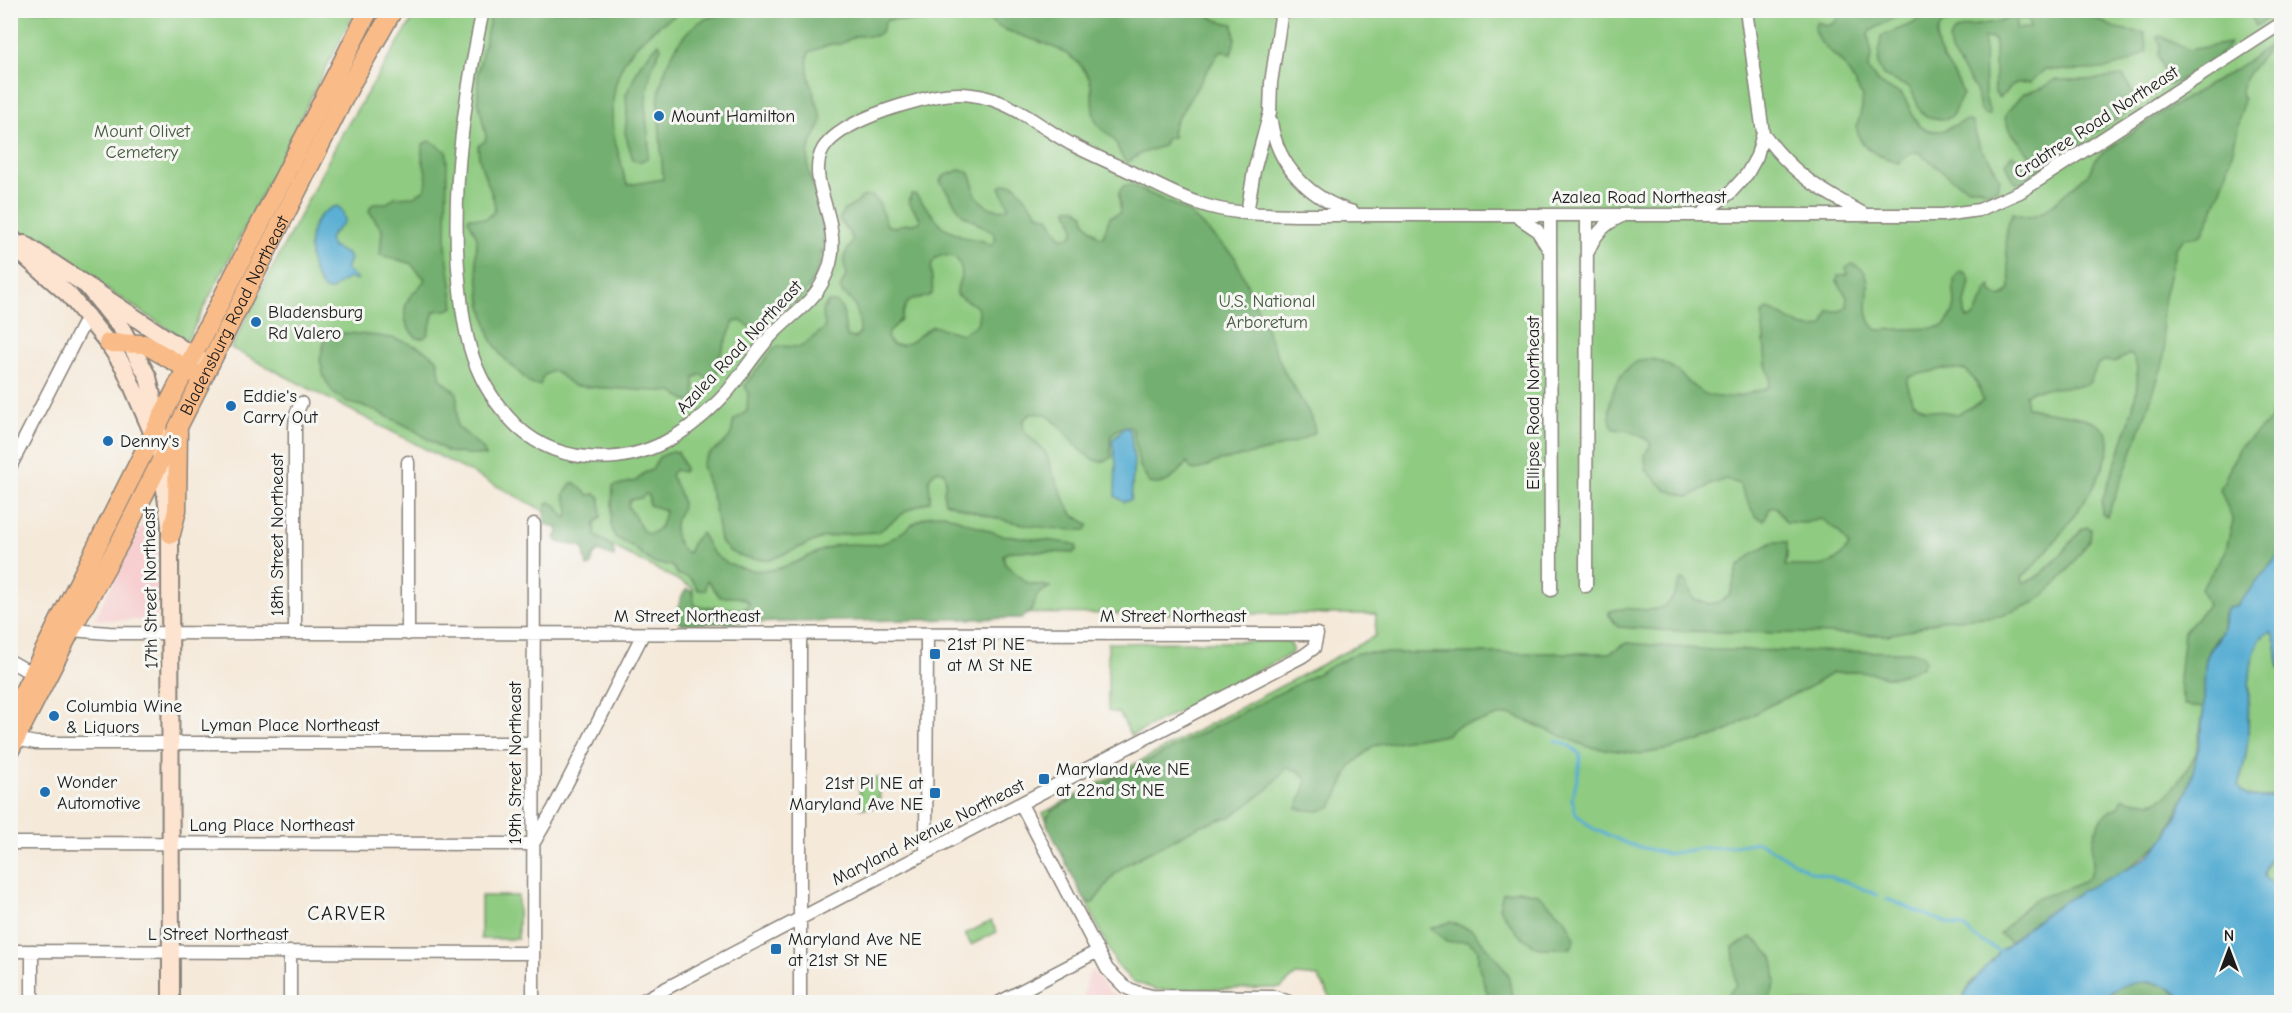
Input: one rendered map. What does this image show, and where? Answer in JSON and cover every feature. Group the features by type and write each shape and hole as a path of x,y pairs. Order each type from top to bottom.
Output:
{"main road":[{"name":"Bladensburg Road Northeast","path":"65,627 155,429 198,367 283,200 369,10"},
{"name":"Bladensburg Road Northeast","path":"283,200 393,10"},
{"path":"12,239 28,246 87,286 198,367"},
{"path":"12,239 22,254 88,315 124,367 155,429"},
{"path":"87,286 112,314 148,377 155,429"},
{"path":"108,343 144,344 198,367"},
{"name":"Bladensburg Road Northeast","path":"12,743 39,677 65,627 161,461 178,427 198,367"},
{"path":"171,534 177,510 178,427"},
{"name":"17th Street Northeast","path":"155,429 171,534 171,1002"},
{"name":"Bladensburg Road Northeast","path":"10,719 39,677"}],"street":[{"name":"Azalea Road Northeast","path":"483,10 465,105 458,177 457,243 465,330 476,369 501,409 527,436 556,451 594,458 640,453 677,436 728,391 771,335 816,294 826,277 830,261 832,240 819,172 819,160 824,148 831,140 848,128 904,105 947,95 971,94 989,99 1012,109 1073,145 1187,199 1213,208 1247,213 1916,215"},
{"path":"1247,213 1254,171 1270,112 1271,83 1282,10"},
{"path":"1700,216 1730,193 1748,174 1757,156 1763,133 1746,10"},
{"name":"Crabtree Road Northeast","path":"1916,215 1967,213 1990,206 2020,192 2282,23"},
{"name":"Azalea Road Northeast","path":"1270,112 1277,148 1291,172 1300,182 1330,203 1362,215"},
{"path":"1763,133 1778,154 1796,172 1867,216"},
{"path":"1514,215 1537,230 1543,237 1550,257"},
{"name":"Ellipse Road Northeast","path":"1550,215 1551,590"},
{"path":"1586,586 1587,215"},
{"path":"1587,259 1589,248 1600,230 1625,215"},
{"path":"10,467 88,315"},
{"name":"18th Street Northeast","path":"294,633 295,428 296,414 301,403"},
{"path":"408,462 408,634"},
{"name":"19th Street Northeast","path":"533,1002 534,524"},
{"name":"M Street Northeast","path":"65,627 171,633 1317,634"},
{"path":"533,844 644,634"},
{"path":"800,634 800,1002"},
{"path":"926,853 927,634"},
{"name":"Maryland Avenue Northeast","path":"640,1002 1303,656 1314,648 1317,634"},
{"path":"10,661 39,677"},
{"name":"Lyman Place Northeast","path":"12,743 533,743"},
{"path":"1021,804 1107,969 1116,980 1130,990 1141,994 1163,997 1275,997 1288,1002"},
{"name":"Lang Place Northeast","path":"10,843 533,844"},
{"name":"L Street Northeast","path":"10,951 532,953"},
{"path":"32,951 32,1002"},
{"path":"1000,1002 1098,951"},
{"path":"290,952 290,1002"}],"shaded area":[{"path":"149,510 153,510 156,526 157,620 98,620 95,618"},
{"path":"1092,970 1109,991 1126,1002 1082,1002 1088,976"}],"green space":[{"name":"Mount Olivet Cemetery","path":"10,11 355,11 187,341 11,228"},
{"name":"U.S. National Arboretum","path":"415,11 2281,11 2281,552 2259,582 2204,707 2191,782 2163,841 1972,981 1960,1002 1330,1002 1329,995 1318,977 1296,975 1281,988 1157,990 1132,981 1116,964 1043,813 1375,636 1376,614 692,613 693,588 231,348 343,132 411,22"},
{"path":"492,11 684,11 658,26 641,41 627,57 616,83 613,98 613,127 615,142 628,185 663,179 658,103 668,62 683,37 705,19 718,15 775,11 955,11 943,17 924,21 888,20 881,32 875,36 856,36 840,44 831,44 809,52 809,77 822,120 808,153 809,173 823,228 819,264 809,286 793,304 771,310 765,323 757,328 750,327 741,321 734,322 718,360 717,383 713,384 701,374 694,378 695,397 691,403 672,392 574,386 552,371 543,376 540,385 531,384 501,355 490,337 481,301 476,258 477,237 468,219 470,217 485,219 493,213 495,208 492,193 480,163 478,146 485,141 486,136 478,100 478,71"},
{"path":"977,11 1206,11 1214,19 1233,24 1235,39 1231,55 1223,50 1219,52 1174,124 1172,133 1174,137 1167,138 1163,146 1140,154 1127,163 1121,156 1116,143 1096,121 1091,84 1079,64 1070,56 1047,44 999,27"},
{"path":"1838,11 1907,11 1870,31 1868,35 1872,54 1868,69 1882,84 1901,94 1913,117 1922,127 1942,131 1963,121 1972,122 1980,148 2000,179 1997,189 1989,193 1979,188 1968,188 1951,178 1918,152 1910,153 1898,163 1873,152 1864,144 1857,128 1862,106 1861,95 1847,69 1823,45 1814,28 1817,22 1829,25 1835,22"},
{"path":"1930,11 1974,11 1943,23 1938,32 1939,50 1963,94 1952,116 1945,119 1926,116 1919,108 1909,87 1883,76 1878,65 1881,36 1912,24"},
{"path":"2248,11 2279,11 2256,26"},
{"path":"2078,13 2089,15 2115,28 2144,33 2147,51 2124,64 2111,67 2072,71 2045,69 2031,82 2016,83 1999,98 1995,93 1995,40 1984,39 1985,96 1990,115 1984,115 1976,90 1951,52 1949,41 1954,32 1965,27 2001,21 2019,15","holes":["2016,19 2029,19 2030,28 2016,29"]},
{"path":"2160,36 2188,50 2230,43 2221,54 2193,73 2169,85 2158,56 2161,45 2157,37"},
{"path":"2274,42 2243,84 2241,92 2243,99 2233,151 2217,201 2203,233 2185,238 2176,248 2164,297 2162,324 2165,349 2162,367 2107,516 2102,514 2102,502 2128,425 2137,382 2136,365 2130,354 2115,362 2103,361 2098,364 2090,382 2086,385 2033,390 2025,395 2027,407 2079,417 2098,425 2105,431 2109,444 2105,463 2080,507 2064,530 2022,577 2023,582 2038,576 2054,562 2081,530 2086,527 2091,529 2090,540 2067,571 2045,595 2033,603 2001,616 1941,620 1912,630 1887,635 1677,631 1618,627 1609,612 1623,609 1660,608 1671,600 1681,580 1687,582 1693,599 1708,604 1720,602 1730,595 1738,567 1752,554 1773,542 1787,542 1785,566 1828,564 1842,555 1849,546 1839,532 1822,519 1804,523 1786,522 1776,507 1770,508 1764,520 1755,516 1739,484 1726,479 1690,497 1666,490 1646,470 1645,455 1651,444 1634,433 1614,429 1610,419 1612,396 1622,374 1640,360 1651,359 1668,365 1697,389 1714,397 1733,397 1769,387 1762,314 1768,309 1801,326 1815,328 1823,326 1829,311 1840,311 1847,307 1847,297 1837,281 1838,276 1847,274 1846,268 1852,264 1862,269 1866,276 1868,313 1870,322 1877,330 1943,326 1953,311 1955,279 1961,271 1969,278 1965,312 1967,318 1971,318 1975,315 1989,286 1991,285 1991,292 1999,297 2005,295 2010,289 2006,241 2013,213 2029,217 2045,211 2089,173 2101,154 2166,110 2236,69","holes":["1941,369 1966,370 1978,385 1983,401 1958,414 1925,409 1912,401 1908,378"]},
{"path":"659,43 661,48 651,72 646,98 648,153 647,158 639,162 633,160 625,133 626,95 641,63"},
{"path":"2123,76 2137,100 2134,108 2090,135 2029,179 2020,184 2014,182 2006,163 2012,155 2027,168 2034,161 2009,129 2005,119 2007,112 2023,94 2043,88 2054,80 2087,80"},
{"path":"431,141 447,152 446,246 454,307 434,311 428,334 424,338 417,338 407,325 405,308 409,298 425,279 410,263 380,255 382,230 369,211 375,203 387,203 395,197 414,196 425,189 427,177 422,149 424,143"},
{"path":"959,170 968,172 979,199 993,209 999,210 1009,207 1000,187 1004,184 1013,184 1038,214 1049,217 1061,237 1070,237 1074,233 1074,226 1067,208 1072,207 1084,214 1085,222 1099,237 1103,237 1110,217 1120,213 1119,192 1125,185 1131,185 1187,211 1235,257 1285,373 1312,418 1315,432 1296,442 1217,462 1201,469 1191,469 1187,462 1167,481 1155,484 1149,483 1139,464 1131,426 1119,429 1112,436 1110,445 1112,457 1104,461 1095,461 1087,456 1048,416 1030,414 1023,421 1024,431 1046,453 1069,509 1073,515 1088,524 1085,530 1031,526 980,514 945,502 945,476 944,472 938,470 929,480 930,501 908,510 878,532 822,538 770,560 745,558 729,551 720,541 714,503 702,465 707,456 728,439 734,420 747,411 748,393 745,385 774,348 779,346 800,347 824,329 822,311 828,302 835,302 842,310 848,337 855,338 860,333 855,306 840,288 847,274 844,256 853,240 839,220 843,211 857,203 862,197 872,196 878,202 888,226 917,223 920,222 920,218 909,203 911,194 915,194 943,227 964,237 983,241 990,246 996,239 994,233 962,214 940,181 944,176","holes":["941,255 955,257 962,273 957,295 977,307 979,317 977,324 962,334 933,326 909,343 892,344 887,338 888,334 901,319 906,305 912,299 932,294 931,266 933,262"]},
{"path":"344,333 393,338 416,346 437,359 441,379 457,393 457,426 483,449 486,456 448,452 411,428 370,408 349,403 333,393 324,377 320,360 325,338"},
{"path":"2281,377 2281,552 2237,606 2229,607 2224,613 2223,630 2212,645 2206,659 2204,707 2184,705 2179,679 2184,632 2208,605 2201,588 2225,553 2233,521 2220,489 2240,447 2270,420 2278,379"},
{"path":"673,451 678,452 685,469 683,472 675,470 671,475 682,502 675,533 682,549 688,553 694,540 701,533 711,551 720,559 738,567 757,570 777,569 837,545 883,543 919,520 935,514 944,514 1001,535 1069,543 1076,545 1077,550 1073,553 1012,551 1003,555 1005,564 1027,583 1050,587 1038,594 1031,611 1022,618 681,624 678,621 679,604 687,589 692,591 694,603 697,606 740,609 747,607 749,603 739,597 720,597 708,581 706,590 698,590 691,579 678,575 672,566 653,563 630,545 615,537 611,525 613,486 636,481 644,473 652,470 659,457","holes":["649,495 649,505 665,510 661,525 649,534 643,531 628,506 630,500"]},
{"path":"571,483 575,483 588,495 595,494 600,497 601,517 595,523 595,535 611,546 614,557 598,551 593,556 591,566 587,567 583,547 557,541 555,538 558,532 557,527 544,524 546,506 549,502 556,505 565,518 568,517 569,508 564,495"},
{"path":"2267,632 2271,632 2274,637 2281,671 2281,792 2258,798 2242,792 2238,786 2247,742 2251,666 2259,641"},
{"path":"1287,641 1293,649 1291,654 1131,736 1120,714 1108,711 1108,643"},
{"path":"1628,643 1710,650 1911,652 1922,655 1925,661 1922,667 1895,677 1872,673 1832,673 1808,688 1768,706 1720,735 1671,749 1642,754 1588,747 1512,715 1460,725 1446,735 1373,746 1351,766 1332,807 1319,811 1297,809 1307,781 1299,771 1287,768 1267,790 1232,816 1199,826 1127,864 1114,875 1093,903 1087,903 1083,897 1047,824 1047,817 1053,810 1357,653 1608,653"},
{"path":"2198,751 2191,782 2163,841 2129,868 2034,922 2011,943 2000,934 2031,902 2086,879 2092,869 2094,837 2102,818 2119,807 2123,798 2142,802 2161,799 2176,784"},
{"path":"879,778 880,807 860,808 859,779"},
{"path":"2276,853 2281,853 2281,890 2264,877 2267,864"},
{"path":"1519,890 1538,894 1565,919 1575,938 1571,948 1538,948 1518,934 1499,908 1503,893"},
{"path":"481,896 518,896 518,939 481,939"},
{"path":"991,921 997,932 971,945 965,934"},
{"path":"1450,922 1472,930 1494,955 1508,974 1513,1002 1490,1002 1478,964 1478,950 1468,941 1446,942 1431,928"},
{"path":"1752,937 1773,957 1776,982 1768,1002 1724,1002 1736,985 1733,947"},
{"path":"2142,982 2165,985 2181,997 2181,1002 2101,1002 2119,988"}],"water":[{"path":"337,206 342,210 345,220 329,240 332,247 347,254 350,259 346,269 358,280 350,278 332,290 325,290 313,269 310,244 317,220 325,211"},
{"path":"1124,427 1130,429 1134,460 1131,500 1124,502 1115,496 1116,463 1112,441"},
{"path":"2281,552 2281,671 2271,632 2262,637 2252,661 2247,742 2238,786 2247,795 2258,798 2281,792 2281,853 2268,861 2264,877 2281,890 2281,1002 2181,1002 2181,997 2162,985 2140,982 2118,988 2101,1002 1960,1002 1970,986 1996,956 2042,916 2075,895 2134,865 2155,850 2163,840 2180,809 2192,776 2202,723 2207,656 2222,632 2229,607 2237,606"}],"waterway":[{"path":"1555,740 1570,746 1580,754 1579,770 1572,799 1576,814 1592,828 1628,844 1668,854 1758,842 1810,871 1850,883 1877,895"},
{"path":"1887,899 1936,919 1966,928 1972,936 2001,952"}],"place":[{"name":"Mount Hamilton","path":"659,116"},
{"name":"Bladensburg Rd Valero","path":"256,322"},
{"name":"Eddie's Carry Out","path":"231,406"},
{"name":"Denny's","path":"108,441"},
{"name":"21st Pl NE at M St NE","path":"935,654"},
{"name":"Columbia Wine & Liquors","path":"54,716"},
{"name":"Maryland Ave NE at 22nd St NE","path":"1044,779"},
{"name":"Wonder Automotive","path":"45,792"},
{"name":"21st Pl NE at Maryland Ave NE","path":"935,793"},
{"name":"Maryland Ave NE at 21st St NE","path":"776,949"}],"district":[{"name":"CARVER","path":"347,913"}]}
